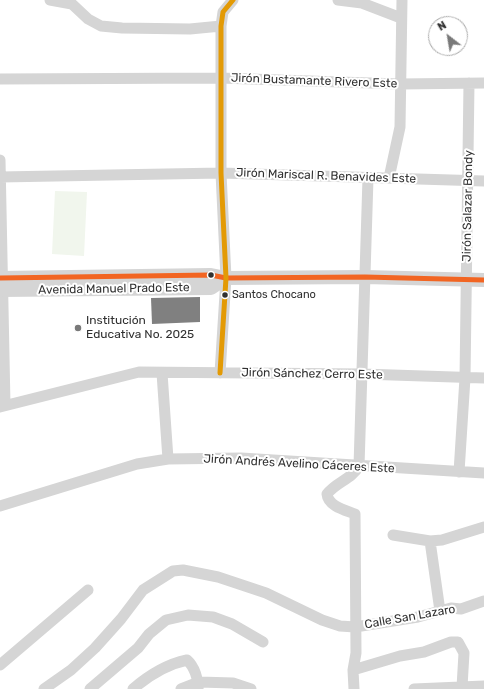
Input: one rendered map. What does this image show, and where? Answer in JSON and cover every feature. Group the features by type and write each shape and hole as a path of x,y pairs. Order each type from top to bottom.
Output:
{"street":[{"path":"50,0 72,4 88,19 101,26 122,28 190,29 221,26"},
{"path":"220,373 226,278 221,173 221,26 223,12 233,0"},
{"path":"338,0 362,3 401,18"},
{"path":"389,178 400,127 402,0"},
{"name":"Jirón Bustamante Rivero Este","path":"0,79 220,78 400,84 484,83"},
{"name":"Jirón Salazar Bondy","path":"459,472 465,378 469,83"},
{"path":"0,160 3,406"},
{"name":"Jirón Mariscal R. Benavides Este","path":"0,177 221,173 484,181"},
{"path":"354,689 353,670 356,653 354,514 331,503 327,499 327,494 332,487 354,474 359,466 368,178"},
{"name":"Avenida Manuel Prado Este","path":"2,284 211,275 226,278 365,277 484,280"},
{"name":"Jirón Sánchez Cerro Este","path":"3,406 139,372 362,374 484,378"},
{"path":"162,372 168,460"},
{"name":"Jirón Andrés Avelino Cáceres Este","path":"0,506 138,464 168,460 241,458 484,473"},
{"path":"393,535 430,541 442,540 484,527"},
{"path":"430,541 440,611"},
{"name":"Calle San Lazaro","path":"44,689 71,670 95,648 121,619 143,590 173,571 183,570 218,577 266,593 332,624 355,626 418,617 440,611 461,609 484,601"},
{"path":"0,665 88,590"},
{"path":"90,689 138,648 149,634 166,620 188,615 213,617 232,624 263,642"},
{"path":"353,670 400,656 424,652 451,642 458,642 464,653 462,687"},
{"path":"133,689 141,682 171,665 187,660 191,663 198,686"},
{"path":"181,689 233,683 251,689"},
{"path":"414,689 484,686"}],"shaded area":[{"path":"55,191 87,192 84,256 52,254"}],"building":[{"path":"200,297 200,322 152,324 151,298"}],"transit line":[{"path":"220,373 226,278 221,173 221,26 223,12 233,0"},
{"path":"0,278 211,275 226,278 365,277 484,280"}],"place":[{"name":"Santos Chocano","path":"225,295"},
{"name":"Institución Educativa No. 2025","path":"78,328"}]}
